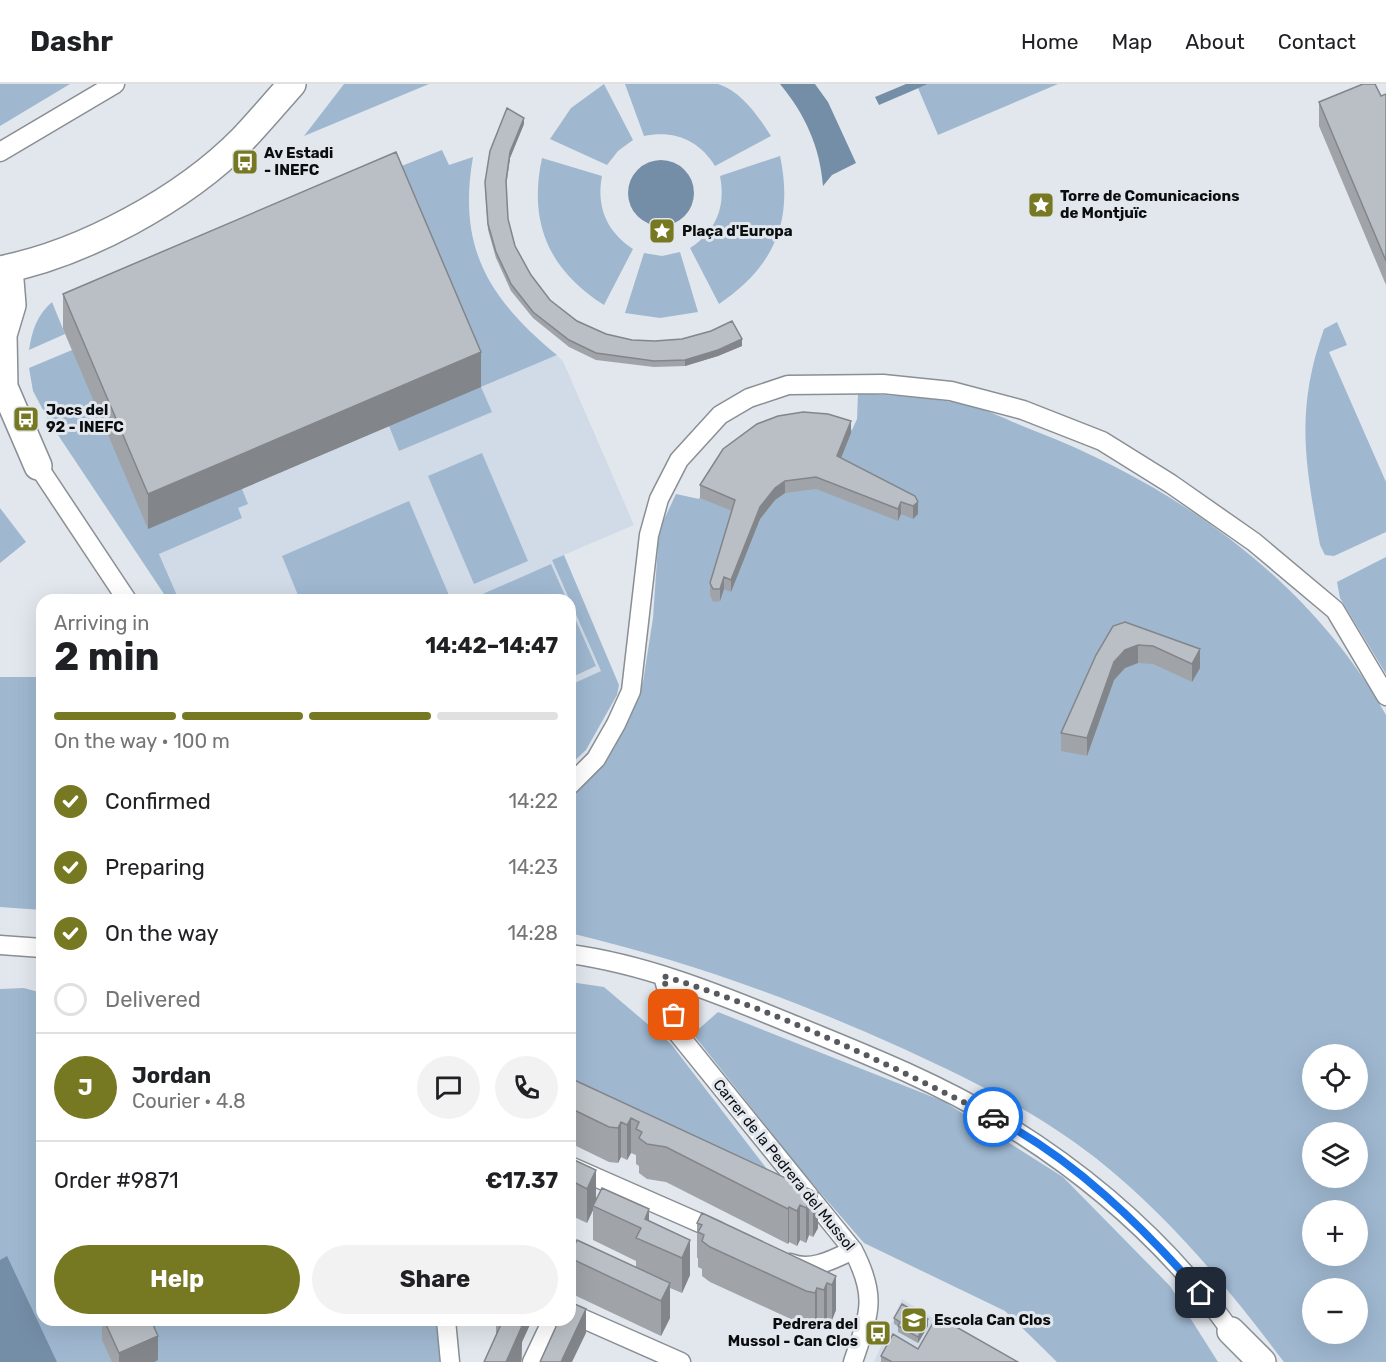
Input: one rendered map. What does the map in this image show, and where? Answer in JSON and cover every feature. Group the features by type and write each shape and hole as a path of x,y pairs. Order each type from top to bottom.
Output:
{"street":[{"path":"0,152 115,84"},
{"path":"123,594 38,465 4,387 2,338 12,305 5,269 86,244 132,220 170,196 242,140 292,84"},
{"path":"576,779 596,759 631,691 649,535 659,499 679,460 720,415 748,398 788,386 883,384 951,391 1023,410 1102,441 1171,484 1254,542 1335,610 1386,696"},
{"path":"0,425 38,465"},
{"path":"0,945 36,948"},
{"path":"576,955 663,976 708,990 914,1077 999,1120 1067,1165 1156,1242 1231,1331 1262,1362"},
{"name":"Carrer de la Pedrera del Mussol","path":"663,976 680,1035 853,1250 867,1276 869,1306 853,1362"},
{"path":"576,1169 734,1238"},
{"path":"782,1194 820,1208"},
{"path":"776,1257 798,1266 827,1263 853,1250"},
{"path":"576,1316 681,1362"},
{"path":"447,1326 450,1362"},
{"path":"532,1362 549,1326"},
{"path":"1231,1331 1243,1362"}],"shaded area":[{"path":"0,84 70,84 0,126"},
{"path":"344,84 429,84 304,136"},
{"path":"604,84 633,140 618,151 607,165 550,139 571,108"},
{"path":"625,84 718,84 742,99 771,136 715,166 709,157 685,139 666,134 644,136"},
{"path":"780,84 815,84 828,102 856,163 832,175 823,186 819,158 810,132 797,107"},
{"path":"906,84 928,84 879,105 875,97"},
{"path":"928,84 1058,84 938,135 918,88"},
{"path":"442,150 449,165 473,157 469,189 470,218 475,245 484,269 496,292 513,313 557,355 481,387 492,412 399,451 389,426 389,171"},
{"path":"780,156 784,180 784,201 775,240 766,258 754,274 719,304 690,248 706,234 717,217 722,198 720,176"},
{"path":"542,158 602,176 601,198 606,218 616,235 633,249 604,305 569,276 547,243 538,203 538,182"},
{"path":"655,160 667,160 679,165 689,175 694,193 692,206 679,221 667,226 655,226 643,221 633,211 628,199 628,187 633,175 643,165"},
{"path":"396,187 482,387 557,355 563,361 634,525 552,560 567,594 176,594 63,329"},
{"path":"680,252 698,312 660,318 625,313 644,253 662,256"},
{"path":"52,302 65,334 29,350 36,323 42,312"},
{"path":"1337,322 1347,345 1329,352 1386,482 1386,532 1334,556 1325,555 1320,545 1307,462 1306,411 1309,385 1324,329"},
{"path":"72,350 242,489 248,504 238,508 242,518 159,554 176,594 164,594 50,423 33,391 29,368"},
{"path":"858,393 927,398 976,407 1088,453 1188,509 1235,543 1279,580 1319,621 1355,666 1386,715 1386,1362 1284,1362 1197,1254 1124,1181 1075,1142 1028,1112 979,1085 863,1031 781,998 698,969 576,935 576,792 598,771 618,738 643,682 653,618 659,530 676,494 699,499 707,481 833,425 852,430 857,419"},
{"path":"482,453 528,561 474,584 428,476"},
{"path":"409,501 448,594 298,594 282,556"},
{"path":"0,508 26,542 0,563"},
{"path":"564,555 619,685 617,695 586,750 576,759 576,682 601,671 576,614 576,594 567,594 552,560"},
{"path":"1386,557 1386,674 1340,598 1337,582"},
{"path":"551,564 564,594 483,594"},
{"path":"576,613 602,671 576,682"},
{"path":"576,621 596,666 576,675"},
{"path":"0,677 36,677 36,910 0,907"},
{"path":"576,983 604,987 671,1044 770,1173 576,1085"},
{"path":"24,988 36,991 36,1326 439,1326 442,1362 0,1362 0,989"},
{"path":"718,1012 943,1101 1063,1177 1170,1286 1218,1362 1057,1362 1005,1311 864,1243 805,1175 693,1034"},
{"path":"7,1256 36,1317 36,1326 40,1326 57,1362 0,1362 0,1260"},
{"name":"Escola Can Clos","path":"902,1299 1005,1362 874,1362"}],"building":[{"path":"1363,84 1375,84 1381,96 1386,94 1386,261 1319,102"},
{"path":"507,108 524,118 510,152 506,181 508,219 515,246 531,275 550,300 577,321 606,334 632,340 682,339 711,331 732,321 742,339 718,350 685,360 654,361 596,353 569,340 533,312 511,284 496,252 488,224 485,182 490,151"},
{"path":"396,152 481,352 148,494 63,294"},
{"path":"803,412 828,414 851,421 837,456 915,496 918,502 913,506 901,502 898,509 816,477 785,481 775,488 760,507 731,580 724,577 720,589 713,589 710,583 735,500 700,485 723,449 757,424 778,416"},
{"path":"1125,622 1200,649 1192,664 1153,646 1138,645 1125,650 1114,662 1087,738 1061,733 1096,655 1113,626"},
{"path":"576,1081 818,1193 813,1202 809,1200 806,1208 800,1205 797,1211 789,1207 788,1209 666,1147 647,1144 639,1138 642,1132 636,1129 639,1122 631,1118 627,1125 621,1122 618,1128 609,1127 576,1111"},
{"path":"576,1161 596,1170 587,1189 576,1183"},
{"path":"602,1188 649,1209 645,1219 690,1240 682,1258 636,1238 641,1228 593,1206"},
{"path":"702,1213 836,1276 832,1285 827,1283 824,1290 817,1288 815,1293 806,1291 710,1247 702,1241 704,1235 698,1232 702,1225 697,1223"},
{"path":"577,1240 670,1283 661,1301 576,1261"},
{"path":"902,1304 928,1319 918,1337 898,1326 900,1322 894,1318"},
{"path":"576,1305 586,1309 561,1362 540,1362 556,1326 576,1326"},
{"name":"Escola Can Clos","path":"937,1316 1018,1362 892,1362 881,1356 893,1334 918,1349"},
{"path":"107,1326 154,1326 158,1336 119,1353"},
{"path":"500,1326 522,1326 506,1362 484,1362"}],"way so far":[{"path":"674,1015 663,976 708,990 802,1028 914,1077 993,1117"}],"place":[{"name":"Av Estadi - INEFC","path":"245,162"},
{"name":"Torre de Comunicacions de Montjuïc","path":"1041,205"},
{"name":"Plaça d'Europa","path":"662,231"},
{"name":"Jocs del 92 - INEFC","path":"26,419"},
{"name":"Escola Can Clos","path":"914,1320"},
{"name":"Pedrera del Mussol - Can Clos","path":"878,1333"}],"route":[{"path":"993,1117 1067,1165 1156,1242 1201,1293"}]}
